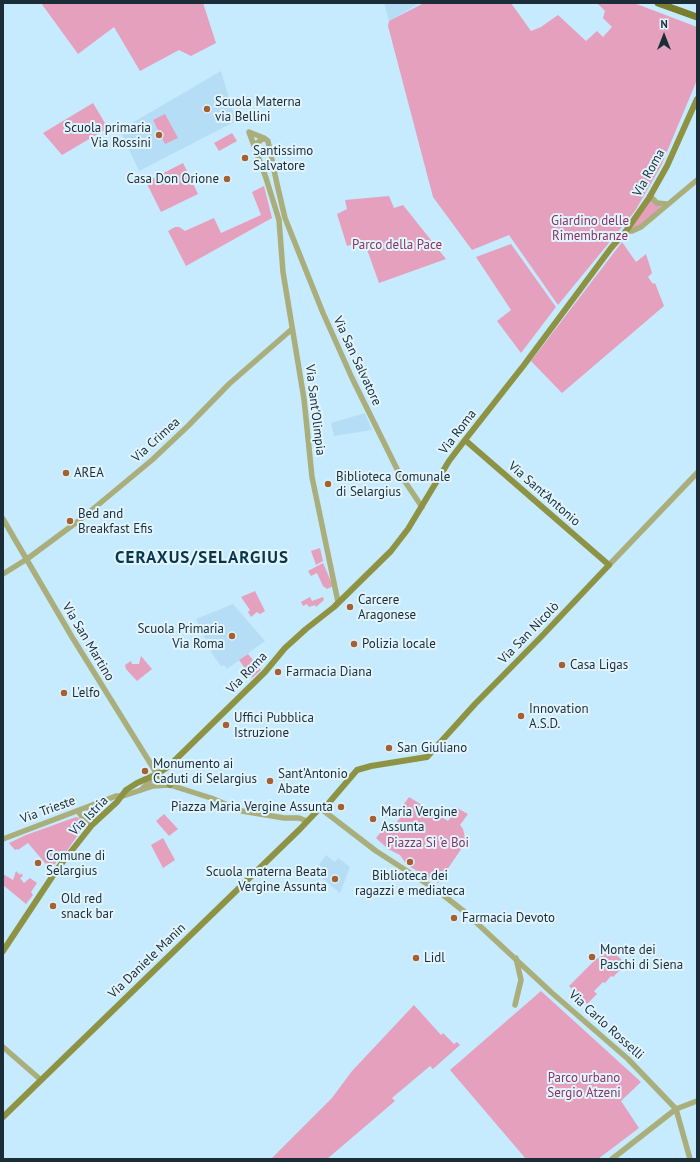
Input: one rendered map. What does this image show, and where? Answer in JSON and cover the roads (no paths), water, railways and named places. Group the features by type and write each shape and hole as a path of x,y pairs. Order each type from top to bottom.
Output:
{"main road":[{"path":"658,3 696,17"},
{"name":"Via Roma","path":"123,796 126,790 168,767 267,670 286,648 338,602 391,551 422,508 450,461 465,440 521,369 611,248 629,231 667,166 697,99"},
{"name":"Via Sant'Antonio","path":"465,440 609,565"},
{"name":"Via San Nicolò","path":"320,808 327,804 356,770 371,766 427,757 475,704 609,565"},
{"path":"157,774 170,785"},
{"name":"Via Istria","path":"3,951 58,868 90,827 123,796"},
{"path":"307,821 320,808"},
{"name":"Via Daniele Manin","path":"3,1117 307,821"}],"street":[{"path":"250,132 264,138 254,145 250,132"},
{"name":"Via San Salvatore","path":"264,138 268,141 285,218 323,313 352,378 398,471 422,508"},
{"name":"Via Sant'Olimpia","path":"254,145 279,220 284,272 304,399 312,477 338,602"},
{"path":"629,231 641,227 697,180"},
{"path":"650,196 657,203 667,204"},
{"name":"Via Crimea","path":"3,574 27,559 81,519 152,460 188,426 228,384 292,329"},
{"name":"Via San Nicolò","path":"609,565 697,473"},
{"name":"Via San Martino","path":"3,519 72,637 157,774"},
{"path":"141,790 157,774"},
{"path":"170,785 211,798 242,811 284,818 299,818 307,821"},
{"name":"Via Trieste","path":"3,839 116,796 123,796 153,786 170,785"},
{"path":"88,807 95,822"},
{"name":"Via Carlo Rosselli","path":"320,808 376,851 438,891 466,913 628,1059 676,1109"},
{"path":"78,811 90,827"},
{"path":"515,1005 521,980 517,959"},
{"path":"3,1047 41,1080"},
{"path":"612,1159 676,1109 697,1101"},
{"path":"676,1109 690,1159"}],"place":[{"name":"Scuola Materna via Bellini","path":"207,109"},
{"name":"Scuola primaria Via Rossini","path":"159,135"},
{"name":"Santissimo Salvatore","path":"245,158"},
{"name":"Casa Don Orione","path":"227,179"},
{"name":"AREA","path":"66,473"},
{"name":"Biblioteca Comunale di Selargius","path":"328,484"},
{"name":"Bed and Breakfast Efis","path":"70,521"},
{"name":"Carcere Aragonese","path":"350,607"},
{"name":"Scuola Primaria Via Roma","path":"232,636"},
{"name":"Polizia locale","path":"354,644"},
{"name":"Casa Ligas","path":"562,665"},
{"name":"Farmacia Diana","path":"278,672"},
{"name":"L'elfo","path":"64,693"},
{"name":"Innovation A.S.D.","path":"521,716"},
{"name":"Uffici Pubblica Istruzione","path":"226,725"},
{"name":"San Giuliano","path":"389,748"},
{"name":"Monumento ai Caduti di Selargius","path":"145,771"},
{"name":"Sant'Antonio Abate","path":"270,781"},
{"name":"Piazza Maria Vergine Assunta","path":"341,807"},
{"name":"Maria Vergine Assunta","path":"373,819"},
{"name":"Biblioteca dei ragazzi e mediateca","path":"410,862"},
{"name":"Comune di Selargius","path":"38,863"},
{"name":"Scuola materna Beata Vergine Assunta","path":"335,879"},
{"name":"Old red snack bar","path":"53,906"},
{"name":"Farmacia Devoto","path":"454,918"},
{"name":"Monte dei Paschi di Siena","path":"592,957"},
{"name":"Lidl","path":"416,958"}],"district":[{"name":"CERAXUS/SELARGIUS","path":"202,558"}],"park label":[{"name":"Giardino delle Rimembranze","path":"590,228"},
{"name":"Parco della Pace","path":"397,245"},
{"name":"Piazza Si ’e Boi","path":"428,843"},
{"name":"Parco urbano Sergio Atzeni","path":"584,1086"}]}
